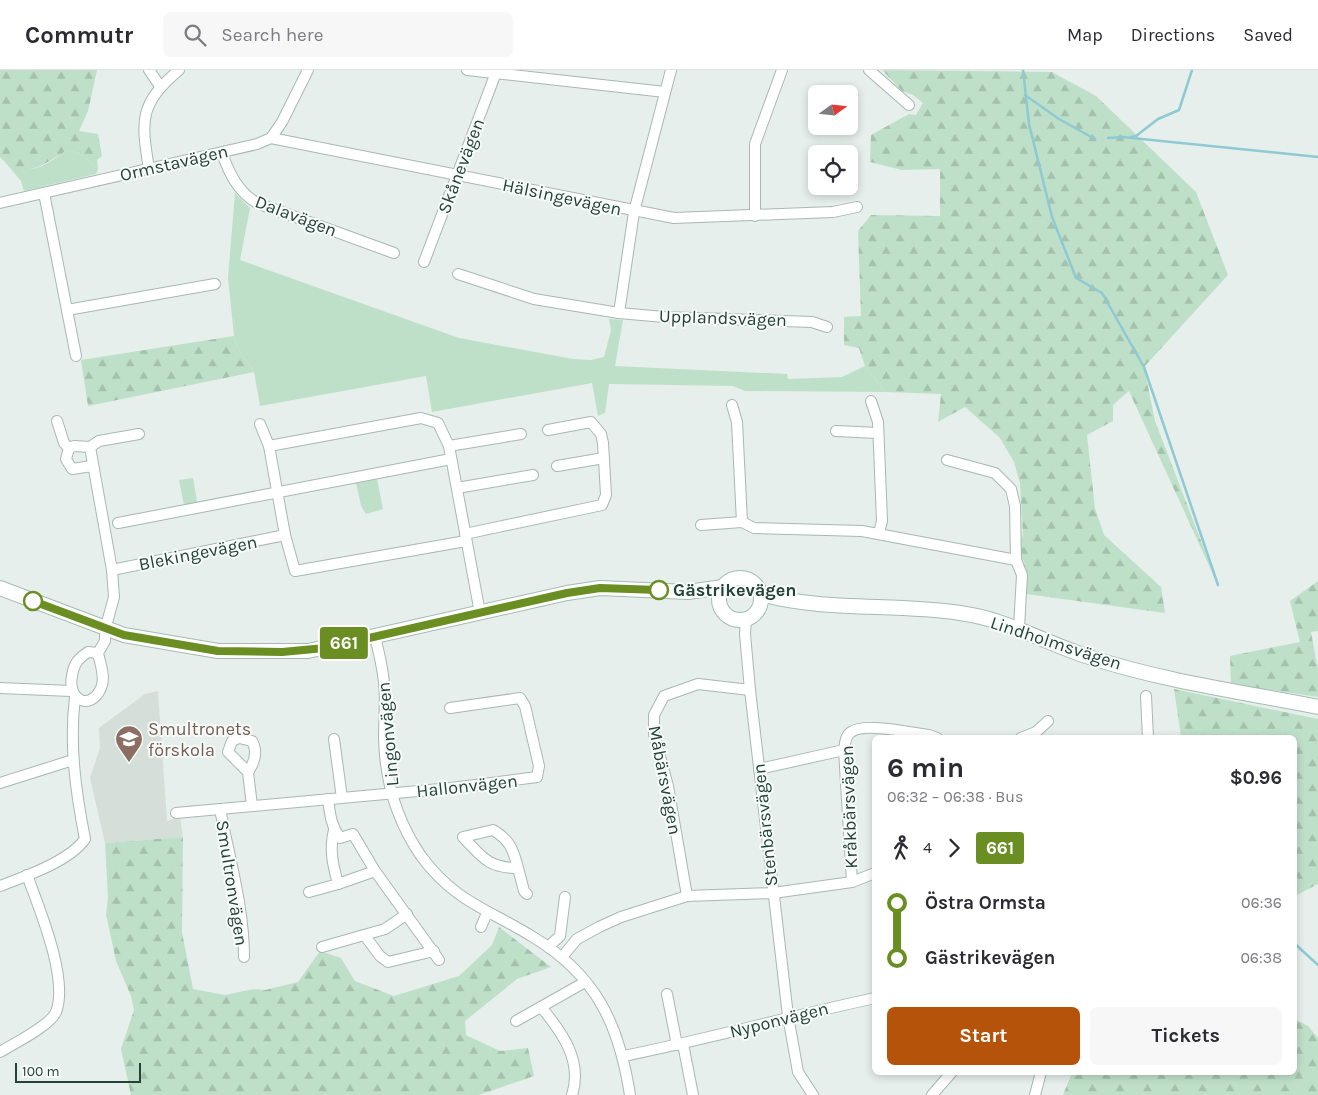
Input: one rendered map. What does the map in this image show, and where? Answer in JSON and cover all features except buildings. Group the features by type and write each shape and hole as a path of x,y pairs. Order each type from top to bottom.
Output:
{"main road":[{"name":"Lindholmsvägen","path":"0,588 105,630 124,635 218,651 282,652 308,651 567,593 600,588 688,592 723,587 736,578 746,579 755,584 761,594 792,601 961,613 1019,628 1088,657 1170,677 1318,707"},
{"path":"720,605 723,587"},
{"name":"Lindholmsvägen","path":"688,592 720,605 726,614 742,620 759,608 792,601"},
{"path":"759,608 761,594"}],"street":[{"path":"150,70 160,86"},
{"path":"149,169 143,124 151,99 160,86 179,70"},
{"path":"271,138 282,122 308,70"},
{"path":"467,70 497,71 665,92"},
{"path":"619,313 634,212 671,70"},
{"path":"755,216 755,144 782,70"},
{"path":"869,70 908,105"},
{"name":"Skånevägen","path":"424,262 497,71"},
{"name":"Ormstavägen","path":"0,203 222,153 271,138"},
{"name":"Hälsingevägen","path":"271,138 634,212 674,218 833,212 856,207"},
{"name":"Dalavägen","path":"222,153 228,170 240,189 257,203 394,253"},
{"path":"44,193 76,356"},
{"name":"Upplandsvägen","path":"458,274 534,299 619,313 664,317 812,322 827,327"},
{"path":"67,310 215,284"},
{"path":"871,401 878,433 882,521 879,533"},
{"path":"732,405 737,422 742,522"},
{"path":"269,446 421,418 438,423 449,446 480,613"},
{"path":"57,422 64,444 69,448"},
{"path":"260,424 269,446 285,535 295,571 465,537 602,506 606,495 601,434 591,422 548,430"},
{"path":"836,431 878,433"},
{"path":"69,448 74,446 90,446 99,441 139,434"},
{"path":"449,446 521,434"},
{"path":"0,688 73,694 83,701 91,700 102,687 102,671 98,653 105,641 105,630 114,597 112,570 92,466 90,446"},
{"path":"69,448 66,459 72,470 92,466"},
{"path":"557,466 604,458"},
{"path":"118,523 451,459"},
{"path":"947,460 995,473 1011,489 1014,506 1016,560 1022,575 1019,628"},
{"path":"457,488 533,475"},
{"path":"700,525 742,522 754,528 879,533 1016,560"},
{"name":"Blekingevägen","path":"112,570 285,535"},
{"name":"Stenbärsvägen","path":"742,620 788,1016 798,1072 813,1095"},
{"name":"Lingonvägen","path":"375,637 384,683 384,739 392,794 403,824 421,855 440,879 461,897 487,914 532,936 548,947 562,957 585,982 607,1014 624,1056 630,1095"},
{"path":"0,886 27,875 78,849 85,839 77,798 74,760 73,670 77,659 88,652 98,653"},
{"name":"Måbärsvägen","path":"687,896 668,786 654,734 654,715 664,696 684,687 698,684 750,690"},
{"path":"1146,696 1148,735"},
{"name":"Hallonvägen","path":"392,794 537,777 539,766 526,706 520,698 450,708"},
{"path":"1028,735 1036,732 1048,721"},
{"name":"Kråkbärsvägen","path":"852,882 844,750 846,738 852,732 869,728 931,735"},
{"path":"334,739 342,798"},
{"path":"759,769 844,750"},
{"path":"0,782 74,760"},
{"name":"Smultronvägen","path":"248,772 252,806"},
{"name":"Smultronvägen","path":"176,813 392,794"},
{"path":"328,799 333,828 331,842 332,861 338,884"},
{"name":"Smultronvägen","path":"220,809 244,936 244,957"},
{"path":"333,828 340,838 353,834 375,871 436,956 388,962 380,956 365,936"},
{"path":"518,868 499,868 485,860 463,836 493,830 506,837 512,846 527,894"},
{"path":"309,892 375,871"},
{"path":"562,957 577,939 599,927 621,917 687,896 773,893 852,882 872,874"},
{"path":"0,1052 46,1023 55,1013 58,1002 58,982 52,947 27,875"},
{"path":"548,947 560,936 565,897"},
{"path":"322,947 385,929 407,914"},
{"path":"481,927 487,914"},
{"path":"516,1021 585,982"},
{"path":"667,994 693,1095"},
{"name":"Nyponvägen","path":"624,1056 680,1045 788,1016 872,999"},
{"path":"541,1007 558,1027 571,1054 576,1074 572,1095"},
{"path":"932,1095 949,1075"},
{"path":"1035,1095 1040,1075"}],"shaded area":[{"name":"Smultronets förskola","path":"158,691 167,821 180,817 183,837 105,843 90,778 100,748 99,728 145,694"}],"green space":[{"path":"0,70 97,70 88,111 79,131 98,134 102,156 97,160 98,169 81,154 67,150 42,165 26,169 17,168 0,157"},
{"path":"882,70 1052,72 1096,96 1196,192 1228,275 1144,367 1155,421 1218,585 1129,391 1113,405 1113,421 1087,435 1095,508 1104,535 1161,587 1165,613 1026,594 1024,561 1016,551 1023,535 1020,483 1014,462 1000,438 965,407 938,422 941,394 885,392 865,366 859,348 844,345 844,317 861,316 858,231 871,215 940,216 940,169 902,170 870,162 871,135 909,114 916,115 923,103 913,95 902,91"},
{"path":"67,150 81,154 98,169 96,174 24,191 21,181 5,162 23,168 38,168"},
{"path":"235,193 250,208 240,260 459,338 573,359 591,360 604,357 611,330 609,319 623,320 615,366 787,374 788,379 842,377 865,366 885,392 745,391 733,386 609,384 605,413 598,416 592,383 432,412 426,376 260,406 254,372 237,347 234,336 228,278"},
{"path":"234,336 237,347 254,372 88,406 81,360"},
{"path":"193,478 197,502 184,505 179,480"},
{"path":"377,479 383,509 366,514 361,506 356,483"},
{"path":"1318,581 1318,631 1311,632 1318,670 1318,697 1231,684 1230,656 1300,642 1290,601"},
{"path":"1174,689 1318,719 1318,884 1297,895 1297,735 1181,735"},
{"path":"183,837 182,932 193,989 225,995 254,989 265,990 298,982 320,951 341,958 355,981 394,996 459,976 492,945 499,927 551,967 517,979 465,1021 466,1035 500,1051 528,1048 534,1076 479,1095 131,1095 121,1049 134,1010 131,996 116,961 106,914 108,898 105,843"},
{"path":"1297,1020 1308,1026 1318,1038 1318,1095 1063,1095 1071,1075 1297,1075"}],"waterway":[{"path":"1023,70 1029,124 1052,217 1076,278 1102,293 1144,367 1218,585"},
{"path":"1131,137 1136,136 1158,119 1179,110 1192,70"},
{"path":"1025,95 1059,119 1095,139"},
{"path":"1122,137 1318,157"},
{"path":"1108,138 1123,137"},
{"path":"1297,946 1318,965"}],"bus line":[{"name":"661","path":"33,601 105,630 124,635 218,651 282,652 325,648 567,593 600,588 659,590"}],"place":[{"name":"Gästrikevägen","path":"659,590"},
{"name":"Smultronets förskola","path":"129,763"}]}
